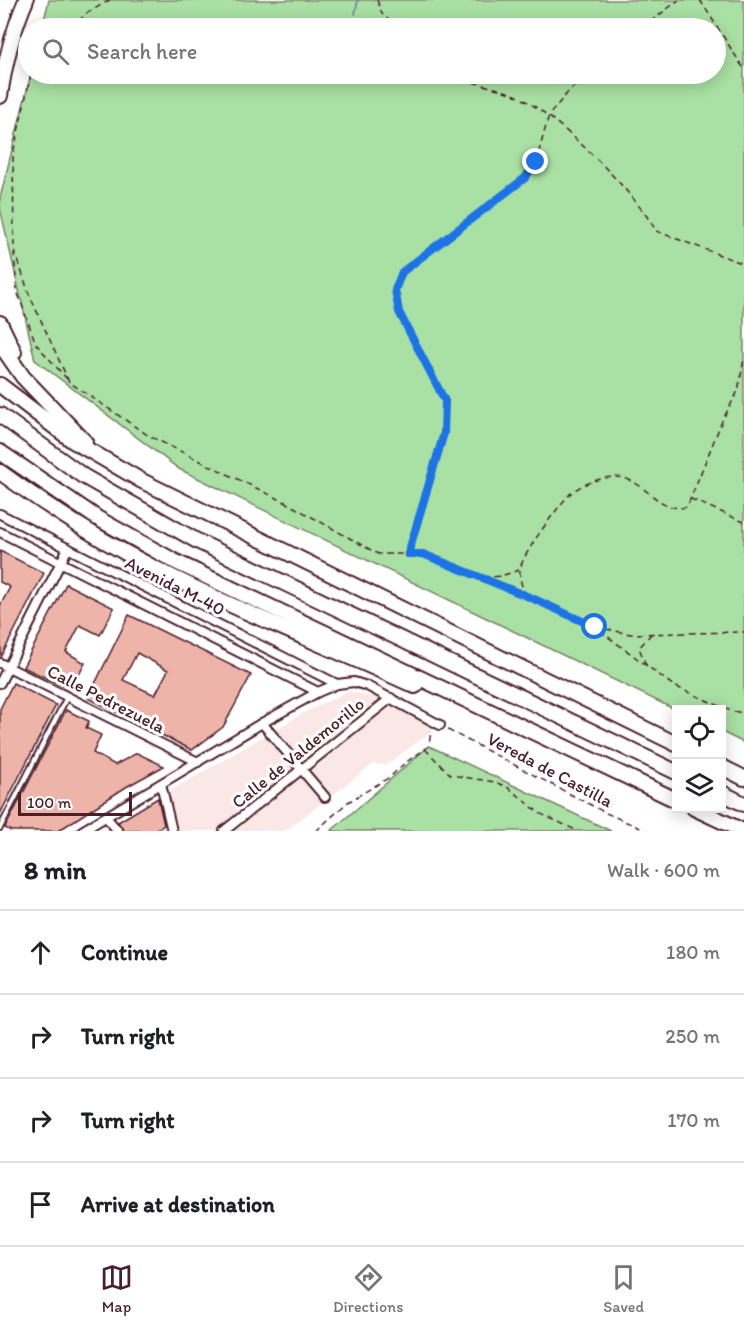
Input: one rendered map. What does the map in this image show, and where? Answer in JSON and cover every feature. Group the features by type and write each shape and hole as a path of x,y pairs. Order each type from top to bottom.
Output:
{"highway":[{"path":"18,18 26,0"},
{"path":"0,96 4,64 18,19"},
{"path":"0,323 30,383"},
{"path":"0,344 23,377 100,456"},
{"path":"0,385 73,441 141,481 672,742"},
{"path":"0,415 83,476 197,541 672,770"},
{"path":"0,452 97,518 176,562 672,798"},
{"path":"0,472 88,531 169,574 483,717 500,718"},
{"path":"726,769 744,778"},
{"path":"726,795 744,804"},
{"path":"705,813 743,831"}],"street":[{"name":"Avenida M-40","path":"0,514 337,684"},
{"name":"Avenida M-40","path":"0,532 318,692"},
{"path":"0,683 68,548"},
{"path":"120,592 126,591 127,578"},
{"name":"Calle Pedrezuela","path":"0,663 198,762"},
{"path":"82,831 262,723 337,684 354,682 368,686 441,726"},
{"name":"Calle de Valdemorillo","path":"224,831 392,698"},
{"path":"262,723 325,797"},
{"path":"161,784 172,831"},
{"path":"106,817 117,831"}],"lane":[{"path":"0,828 68,697"}],"path":[{"path":"82,18 110,0"},
{"path":"378,0 382,14 387,18"},
{"path":"655,18 679,0"},
{"path":"700,0 711,18"},
{"path":"726,41 744,69"},
{"path":"29,84 13,154 17,291 36,344 69,382 149,436 285,502 378,554 423,554 595,627 630,634 744,632"},
{"path":"478,84 514,95 549,115 603,167 648,216 656,231 744,264"},
{"path":"408,554 444,433 445,401 399,312 395,290 402,272 525,178 536,162 549,115 577,84"},
{"path":"14,248 29,294 69,382"},
{"path":"526,596 522,587 520,569 541,531 572,492 584,485 597,480 622,477 633,481 668,506 678,509 687,507 722,421 738,391 744,360"},
{"path":"690,499 744,522"},
{"path":"482,578 501,576 520,569"},
{"path":"595,627 674,686 731,711 744,713"},
{"path":"646,666 639,648 651,634"},
{"path":"316,831 348,802 390,777 429,746 432,720"},
{"name":"Vereda de Castilla","path":"441,726 606,813 648,831"},
{"path":"425,749 451,775 495,782 507,787 539,813 578,831"}],"shaded area":[{"path":"348,691 390,701 431,724 430,733 386,765 373,764 285,831 102,831 307,711"}],"green space":[{"path":"49,0 744,0 744,743 726,734 726,705 672,705 672,708 179,469 35,360 0,208 0,198 28,84 726,84 726,18 44,18"},
{"path":"429,746 611,831 331,831"}],"building":[{"path":"0,551 44,573 1,657 0,606 10,587 0,582"},
{"path":"66,584 114,608 100,635 80,625 66,652 85,663 71,690 23,667"},
{"path":"129,615 251,675 223,727 192,750 88,698","holes":["137,653 168,670 155,695 123,680"]},
{"path":"13,683 56,705 0,814 0,709"},
{"path":"66,710 89,721 86,728 101,735 93,753 115,765 137,753 164,766 126,787 58,831 11,831 5,828"},
{"path":"158,798 164,825 155,831 124,831 118,822"}],"waterway":[{"path":"355,14 358,0"}],"route":[{"path":"536,162 525,178 402,272 395,290 399,312 445,401 444,433 408,554 423,554 534,599 595,627"}]}
